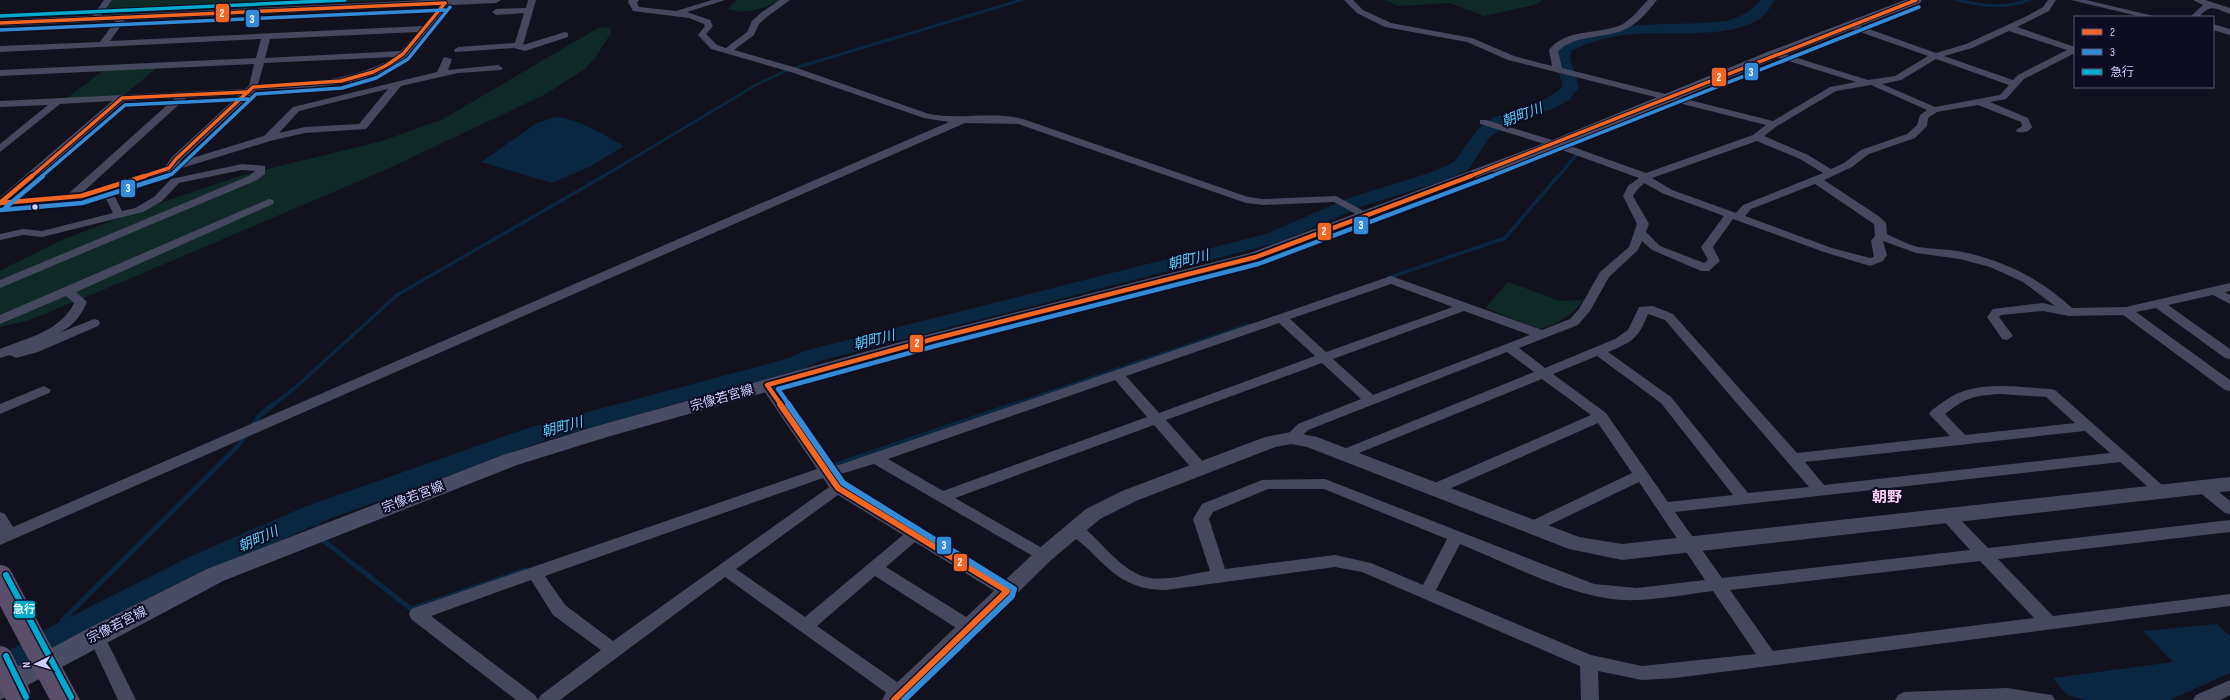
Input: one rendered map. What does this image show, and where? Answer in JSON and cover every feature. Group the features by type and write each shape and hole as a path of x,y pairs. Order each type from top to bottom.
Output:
{"highway":[{"path":"0,578 65,700"},
{"path":"0,659 12,694"}],"main road":[{"name":"宗像若宮線","path":"12,694 96,636 215,575 480,471 600,432 767,385 933,340 1256,257 1555,144 1775,54 1916,0"}],"street":[{"path":"94,19 108,0"},
{"path":"0,23 390,3 496,0"},
{"path":"532,0 518,48 525,48 565,36"},
{"path":"635,0 632,2 636,9 651,13 699,17 707,22 709,26 702,33 702,35 714,47 728,50 927,116 940,119 1008,119 1020,121 1246,200 1263,202 1336,200 1367,216"},
{"path":"671,14 705,2 722,0"},
{"path":"728,50 751,33 755,23 765,14 786,0"},
{"path":"1348,0 1366,16 1377,21 1406,29 1468,40 1490,47 1495,53 1774,124"},
{"path":"1558,70 1553,50 1560,43 1572,38 1624,26 1653,0"},
{"path":"1291,438 1303,427 1574,322 1598,288 1604,275 1634,248 1643,224 1628,196 1632,188 1646,177 1757,137 1774,124 1833,89 1898,78 1935,56 1969,46 2007,27 2036,15 2046,9 2052,0"},
{"path":"2075,0 2111,12 2145,16"},
{"path":"2197,0 2211,6 2230,11"},
{"path":"0,104 184,95 341,81 373,72 403,54 446,1"},
{"path":"2195,16 2203,7 2211,6"},
{"path":"496,12 529,10"},
{"path":"103,44 123,17"},
{"path":"1849,25 2014,84"},
{"path":"2007,27 2074,50"},
{"path":"2214,27 2230,32"},
{"path":"0,49 423,29"},
{"path":"169,168 176,159 251,89 266,36"},
{"path":"458,50 519,45"},
{"path":"1640,233 1656,248 1705,268 1714,261 1707,247 1735,216 1747,207 1816,180 1829,172 1848,165 1865,152 1911,136 1922,126 1923,117 1934,110 2003,97 2011,92 2014,84 2021,77 2074,50"},
{"path":"0,73 403,54"},
{"path":"1775,54 1870,83 1934,110"},
{"path":"440,74 445,66 446,59"},
{"path":"268,138 296,109 458,70 498,68"},
{"path":"0,203 81,196 268,138 305,130 362,127 397,85"},
{"path":"71,197 184,95"},
{"path":"0,203 122,98"},
{"path":"0,149 58,102"},
{"path":"1980,102 2025,120 2027,127 2021,130"},
{"path":"0,518 5,537 964,120"},
{"path":"1483,122 1555,144 1646,177 1648,181 1668,192 1828,250 1870,262 1879,259 1882,255 1878,240 1881,236 1880,223 1816,180"},
{"path":"1757,137 1804,157 1829,172"},
{"path":"0,237 23,232 42,234 149,206 175,181 242,167 261,168 260,174 253,178 0,284"},
{"path":"169,168 177,177 175,181"},
{"path":"111,199 119,215"},
{"path":"0,320 269,202"},
{"path":"1881,236 1912,249 1944,252 2006,268 2042,290 2069,312"},
{"path":"529,700 417,614 827,472 840,470 1282,319 1391,280 1543,335"},
{"path":"2007,336 1993,317 1998,312 2043,307 2069,312 2126,311 2230,287"},
{"path":"0,354 58,328 71,318 79,308 81,302 67,291"},
{"path":"2216,291 2230,300"},
{"path":"2159,304 2230,354"},
{"path":"942,497 1466,306"},
{"path":"1344,454 1620,342 1634,332 1643,310 1653,310 1669,317 1821,490"},
{"path":"2126,311 2230,387"},
{"path":"1282,319 1371,401"},
{"path":"0,358 33,349 94,323"},
{"path":"1510,348 1601,416 1640,475 1768,658"},
{"path":"1598,351 1666,400 1744,498"},
{"path":"1118,374 1200,468"},
{"path":"767,385 838,488 1007,591"},
{"path":"0,409 44,390"},
{"path":"1962,440 1936,414 1958,397 1973,392 2000,390 2050,393 2163,492"},
{"path":"1435,489 1601,416"},
{"path":"1794,458 2088,426"},
{"path":"726,570 805,626 898,697 1042,556 1074,528 1093,514 1129,496 1258,445 1291,438 1310,442 1344,454 1576,544 1615,551 1690,546 2230,484"},
{"path":"1664,508 2123,457"},
{"path":"875,458 1042,556"},
{"path":"1532,527 1640,475"},
{"path":"1219,575 1201,519 1207,508 1267,484 1325,484 1567,581 1594,590 1637,594 1718,586 2230,526"},
{"path":"2203,487 2230,509"},
{"path":"546,700 838,488"},
{"path":"1947,516 2049,623"},
{"path":"1074,528 1134,580 1150,584 1166,584 1219,575 1336,561 1365,568 1589,662 1642,673 2049,623 2227,604"},
{"path":"805,626 914,534"},
{"path":"1427,593 1456,536"},
{"path":"874,567 970,628"},
{"path":"534,573 559,610 613,650"},
{"path":"96,636 127,700"},
{"path":"1589,662 1590,700"},
{"path":"2202,700 2230,687"},
{"path":"1904,700 2007,695 2046,700"}],"green space":[{"path":"112,0 390,0 102,14"},
{"path":"737,0 784,0 749,11 734,11 728,8"},
{"path":"1386,0 1543,0 1534,5 1484,16 1450,3 1398,6"},
{"path":"607,27 610,29 611,33 595,58 586,68 546,94 383,171 27,321 0,327 0,271 9,266 64,239 151,206 243,175 382,141 443,119 598,28"},
{"path":"157,68 123,96 67,98 104,70"},
{"path":"1508,282 1560,301 1583,300 1569,315 1540,329 1485,308"}],"water":[{"path":"556,117 583,124 624,146 591,166 552,183 481,162 537,123"},
{"path":"2217,624 2230,636 2230,673 2170,700 2086,700 2067,695 2053,678 2173,662 2143,631"}],"waterway":[{"path":"602,177 756,85 785,71 1021,0"},
{"name":"朝町川","path":"0,671 55,639 199,565 314,514 537,434 794,364 812,356 1273,238 1356,202 1436,177 1461,166 1483,134 1499,122 1549,104 1563,96 1571,87 1562,59 1563,49 1589,38 1617,31 1650,28 1708,28 1727,25 1744,20 1759,12 1768,0"},
{"path":"1957,0 1993,6 2010,5 2029,0"},
{"path":"1558,177 1578,153"},
{"path":"273,405 296,387 397,295 604,176"},
{"path":"1388,278 1505,238 1558,176"},
{"path":"1012,405 1248,325"},
{"path":"251,427 260,415 274,404"},
{"path":"829,467 1015,404"},
{"path":"55,639 63,620 237,447 245,435"},
{"path":"314,514 319,532"},
{"path":"320,538 411,609 525,570"}],"transit line":[{"name":"急行","path":"0,16 345,0"},
{"name":"2","path":"894,700 1007,591 838,488 767,385 933,339 1256,257 1555,144 1775,54 1916,0"},
{"name":"2","path":"0,23 445,3"},
{"name":"2","path":"0,203 81,196 169,168 176,159 253,87 341,81 373,72 387,65 403,54 445,3"},
{"name":"3","path":"1,210 82,203 172,174 256,94 342,88 376,78 408,59 450,7"},
{"name":"3","path":"904,700 1012,596 1014,589 843,483 778,389 935,346 1258,264 1557,151 1778,61 1919,7"},
{"name":"3","path":"0,30 445,10"},
{"name":"2","path":"0,203 122,98 248,92"},
{"name":"3","path":"5,208 125,105 248,99"},
{"name":"急行","path":"6,575 71,697"},
{"name":"急行","path":"6,656 26,697"}],"district":[{"name":"朝野","path":"1887,497"}]}
